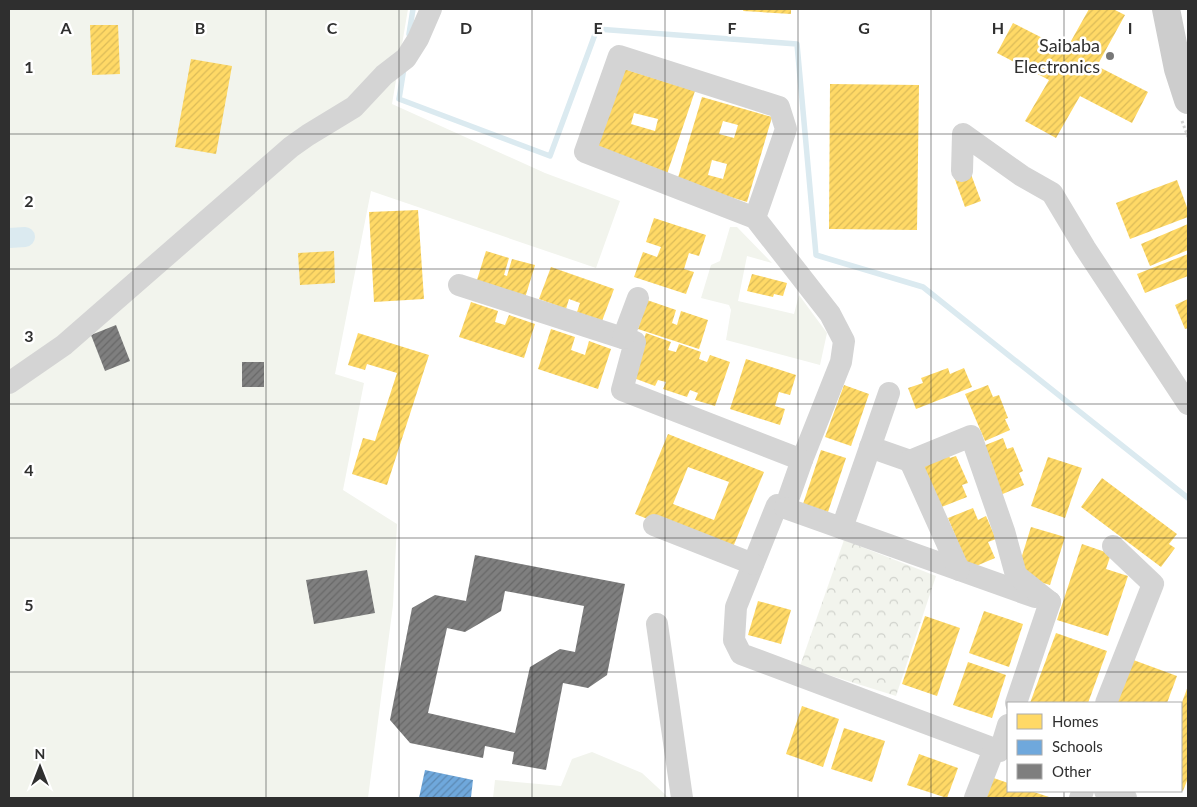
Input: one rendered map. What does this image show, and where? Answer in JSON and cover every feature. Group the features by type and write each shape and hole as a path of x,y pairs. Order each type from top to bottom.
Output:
{"main road":[{"path":"1166,9 1183,67 1188,100"}],"street":[{"path":"9,383 64,345 291,147 354,107 384,75 406,58 418,39 431,9"},
{"path":"755,218 786,129 778,107 619,56 585,152 755,218 830,314 844,341 841,362 785,508"},
{"path":"962,171 963,134 1022,176 1052,193 1085,248 1188,404"},
{"path":"459,285 634,342 622,390 802,460"},
{"path":"623,338 638,298"},
{"path":"842,528 889,393"},
{"path":"870,447 910,460 971,436 1004,531 1016,575 1050,602"},
{"path":"910,460 959,570"},
{"path":"1000,751 741,654 734,640 736,607 777,505 1050,602"},
{"path":"654,526 753,564"},
{"path":"1106,702 1153,584 1113,546"},
{"path":"1016,702 1050,602"},
{"path":"657,624 682,798"},
{"path":"975,798 1000,751 1007,728"},
{"path":"1108,792 1126,798"}],"green space":[{"path":"9,9 408,9 392,104 545,173 620,201 596,268 371,191 335,374 364,383 343,490 397,524 393,605 368,798 9,798"},
{"path":"730,227 737,227 772,263 747,256 738,301 794,314 799,295 827,333 820,365 726,340 731,310 729,305 701,298 711,265 720,261"},
{"path":"844,540 936,576 896,696 800,666"},
{"path":"592,752 642,773 669,798 493,798 495,780 561,786 572,759"}],"building: Homes":[{"path":"744,9 791,9 791,14 743,11"},
{"path":"1089,9 1113,9 1125,15 1097,66 1148,92 1132,123 1080,96 1056,138 1025,121 1049,80 997,53 1013,23 1066,50"},
{"path":"90,25 118,25 120,74 92,75"},
{"path":"191,59 232,66 216,154 175,147"},
{"path":"621,68 695,91 667,174 594,150","holes":["634,113 658,119 655,131 631,124"]},
{"path":"830,84 919,85 917,230 829,229"},
{"path":"702,97 772,117 747,202 677,181","holes":["723,121 738,125 734,138 719,134","712,160 727,164 723,179 708,175"]},
{"path":"969,169 981,201 965,207 953,174"},
{"path":"1177,180 1188,210 1188,217 1130,239 1116,203"},
{"path":"418,210 424,299 374,302 369,212"},
{"path":"654,218 706,235 699,256 689,253 684,269 694,272 686,294 634,277 643,252 657,257 661,247 646,242"},
{"path":"1188,224 1188,250 1150,266 1141,244"},
{"path":"334,251 335,283 300,285 298,253"},
{"path":"486,251 509,258 504,275 507,276 512,259 535,265 525,298 476,283"},
{"path":"1188,254 1188,276 1145,293 1137,274"},
{"path":"551,267 614,289 602,321 577,312 580,303 569,299 566,309 539,299"},
{"path":"752,274 787,283 783,296 774,294 773,297 747,291"},
{"path":"1188,299 1188,328 1185,329 1175,305"},
{"path":"647,300 676,310 672,323 677,325 681,311 708,320 699,349 638,329"},
{"path":"471,302 498,311 495,322 505,325 509,315 535,324 524,358 459,337"},
{"path":"551,329 575,337 571,350 585,355 589,341 611,349 598,389 538,369"},
{"path":"358,333 429,355 387,485 352,474 363,438 375,441 397,373 367,364 365,370 348,365"},
{"path":"646,333 671,342 668,350 676,352 679,344 701,352 699,359 707,362 710,355 730,362 715,406 695,400 698,393 690,390 687,397 663,389 666,382 658,380 655,386 631,377"},
{"path":"746,359 796,375 790,395 779,392 775,406 785,409 780,425 730,409"},
{"path":"948,368 950,374 964,368 972,387 916,409 908,388 923,383 921,378"},
{"path":"844,385 869,394 851,446 825,437"},
{"path":"988,385 993,397 999,395 1008,418 1005,419 1010,430 985,441 965,394"},
{"path":"668,434 764,472 731,552 635,514","holes":["688,467 729,482 714,520 673,504"]},
{"path":"1003,438 1007,449 1013,447 1023,471 1019,473 1024,485 998,496 978,448"},
{"path":"944,445 950,458 956,456 968,483 962,485 967,497 939,508 916,456"},
{"path":"821,450 846,458 828,512 803,504"},
{"path":"1048,457 1082,468 1065,518 1031,506"},
{"path":"1102,478 1177,534 1169,544 1175,548 1161,567 1081,507"},
{"path":"973,508 978,520 986,516 996,539 988,542 995,558 969,569 948,518"},
{"path":"1031,527 1065,537 1050,585 1016,575"},
{"path":"1082,544 1111,554 1106,569 1128,576 1108,636 1057,620"},
{"path":"758,601 791,610 781,644 748,635"},
{"path":"984,611 1023,624 1009,667 969,653"},
{"path":"925,616 960,628 937,696 902,684"},
{"path":"1056,633 1107,651 1088,702 1030,702"},
{"path":"1128,658 1177,676 1167,702 1111,702"},
{"path":"968,662 1006,675 992,718 953,705"},
{"path":"1188,686 1188,778 1183,791 1182,790 1182,702"},
{"path":"802,706 839,719 823,767 786,754"},
{"path":"844,728 885,741 872,782 831,769"},
{"path":"919,754 958,768 947,798 907,785"},
{"path":"982,774 1007,783 1007,792 1034,792 1052,798 973,798"}],"building: Schools":[{"path":"425,770 473,780 471,797 419,798"}],"building: Other":[{"path":"116,325 130,361 105,371 91,335"},
{"path":"242,362 264,362 264,387 242,387"},
{"path":"475,555 625,584 607,675 588,688 563,683 546,770 512,764 514,752 485,746 483,758 410,743 390,720 412,608 435,595 466,601","holes":["505,591 584,606 575,652 560,649 530,667 515,733 428,713 447,628 465,632 501,611"]},
{"path":"367,570 375,613 314,624 306,580"}],"waterway":[{"path":"409,34 413,9"},
{"path":"404,68 399,99 550,156 597,29 797,44 816,255 923,287 1188,498"},
{"path":"9,238 25,237"}],"place":[{"name":"Saibaba Electronics","path":"1110,56"}]}
